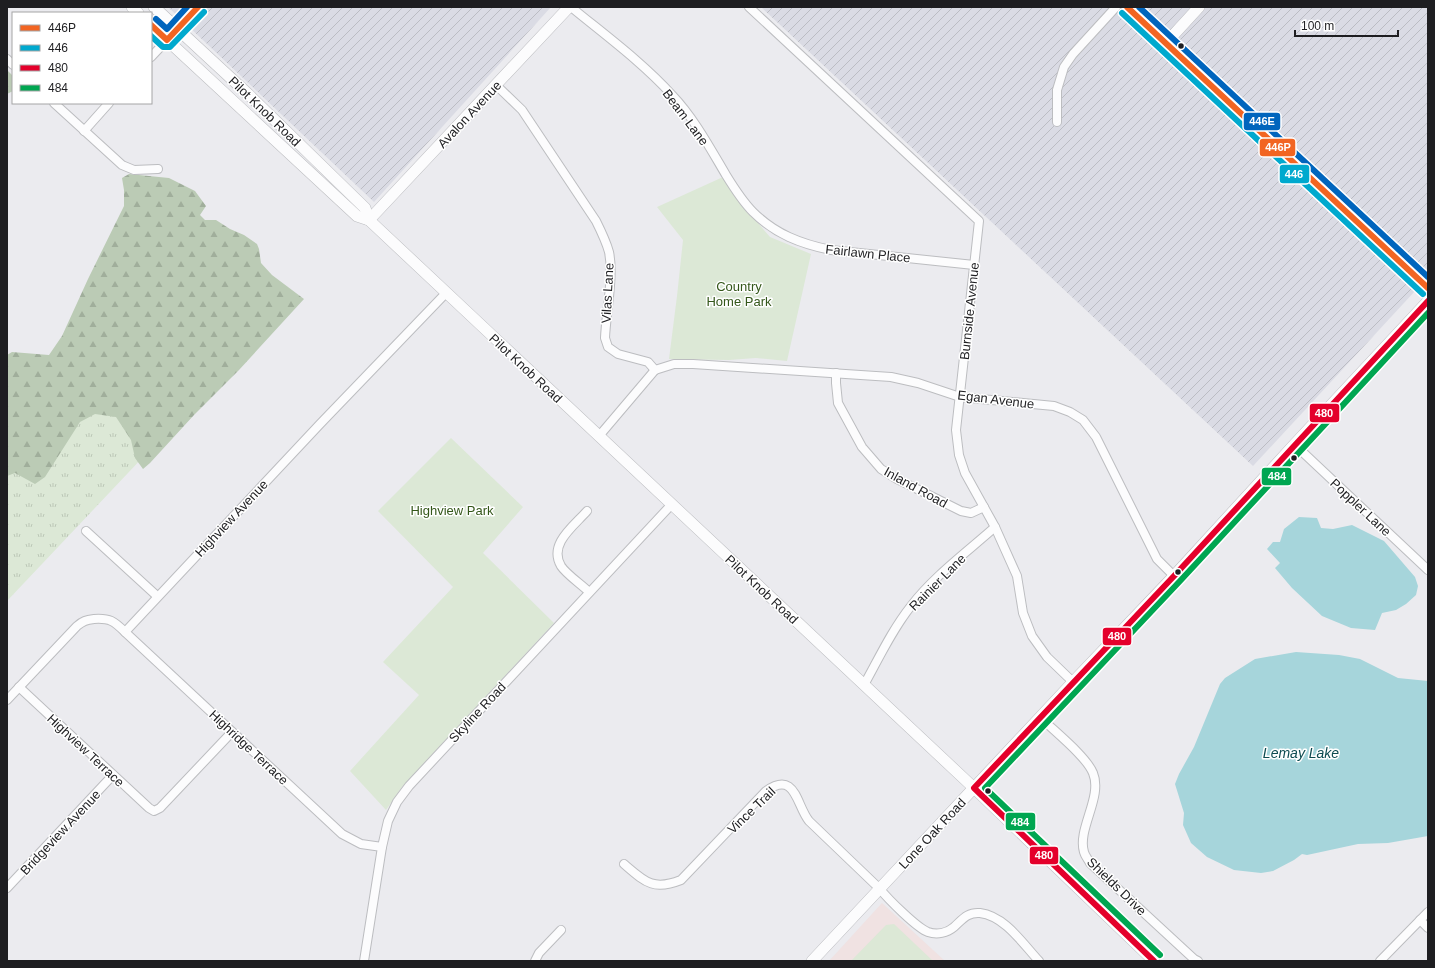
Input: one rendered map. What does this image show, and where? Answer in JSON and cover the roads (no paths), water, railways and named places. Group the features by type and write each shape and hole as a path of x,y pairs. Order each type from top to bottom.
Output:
{"main road":[{"name":"Pilot Knob Road","path":"154,7 248,94 365,208 369,220"},
{"path":"167,40 198,7"},
{"name":"Avalon Avenue","path":"369,220 570,7"},
{"path":"1127,7 1428,288"},
{"path":"1166,43 1200,7"},
{"name":"Pilot Knob Road","path":"152,26 357,216 369,220 974,788 1154,961"},
{"path":"318,181 327,171"},
{"name":"Lone Oak Road","path":"812,961 1174,576 1428,300"}],"street":[{"name":"Beam Lane","path":"570,7 650,74 673,96 692,120 734,188 752,211 767,224"},
{"name":"Burnside Avenue","path":"749,7 979,221 956,430 959,455 966,472 995,527 1017,576 1023,613 1032,636 1047,657 1073,682"},
{"path":"1057,122 1057,90 1064,67 1073,54 1116,7"},
{"path":"152,56 167,40"},
{"name":"Vilas Lane","path":"496,85 522,110 596,221 604,236 609,253 610,270 605,338 608,348 618,354 648,362 655,370"},
{"path":"55,104 122,165 134,170 158,169"},
{"path":"84,131 108,104"},
{"name":"Fairlawn Place","path":"767,224 792,239 810,246 831,250 974,264"},
{"name":"Highview Avenue","path":"125,632 157,596 446,293"},
{"name":"Egan Avenue","path":"655,370 674,364 892,377 918,383 960,397 1054,406 1070,412 1083,420 1096,437 1157,559 1174,576"},
{"path":"599,436 655,370"},
{"name":"Inland Road","path":"836,373 838,403 862,447 881,469 897,480 961,511 972,514 984,507"},
{"name":"Poppler Lane","path":"1294,444 1428,570"},
{"name":"Skyline Road","path":"364,961 382,847 388,821 396,802 409,786 672,504"},
{"path":"587,511 561,539 557,553 562,566 589,592"},
{"name":"Rainier Lane","path":"864,685 893,631 911,606 933,583 995,527"},
{"path":"86,531 157,596"},
{"path":"7,700 84,620 106,618 115,622 125,632"},
{"name":"Highridge Terrace","path":"125,632 342,834 361,844 382,847"},
{"name":"Highview Terrace","path":"19,687 113,775 154,811 160,808 232,732"},
{"name":"Shields Drive","path":"1040,718 1085,760 1094,774 1095,792 1082,841 1084,853 1090,863 1194,959 1198,961"},
{"name":"Bridgeview Avenue","path":"7,888 113,775"},
{"name":"Vince Trail","path":"624,864 640,878 650,884 660,886 670,885 681,880 766,791 775,784 783,784 791,787 796,794 804,815 809,821 921,928 938,934 947,932 962,918 971,914 981,913 992,917 1006,926 1039,961"},
{"path":"1380,961 1428,912"},
{"path":"1420,920 1428,928"},
{"path":"535,961 539,953 561,930"}],"water":[{"path":"1299,517 1317,518 1321,528 1333,529 1352,525 1384,541 1415,577 1418,586 1416,595 1396,610 1382,613 1375,630 1351,628 1322,616 1292,588 1275,568 1280,563 1267,549 1273,542 1280,542 1284,529"},
{"name":"Lemay Lake","path":"1296,652 1339,655 1360,659 1398,678 1428,681 1428,836 1388,843 1358,844 1307,855 1302,854 1273,871 1261,873 1234,870 1207,857 1191,843 1183,825 1184,813 1175,784 1194,747 1220,684 1225,678 1255,659"}],"park label":[{"name":"Country Home Park","path":"739,294"},
{"name":"Highview Park","path":"452,510"}]}
